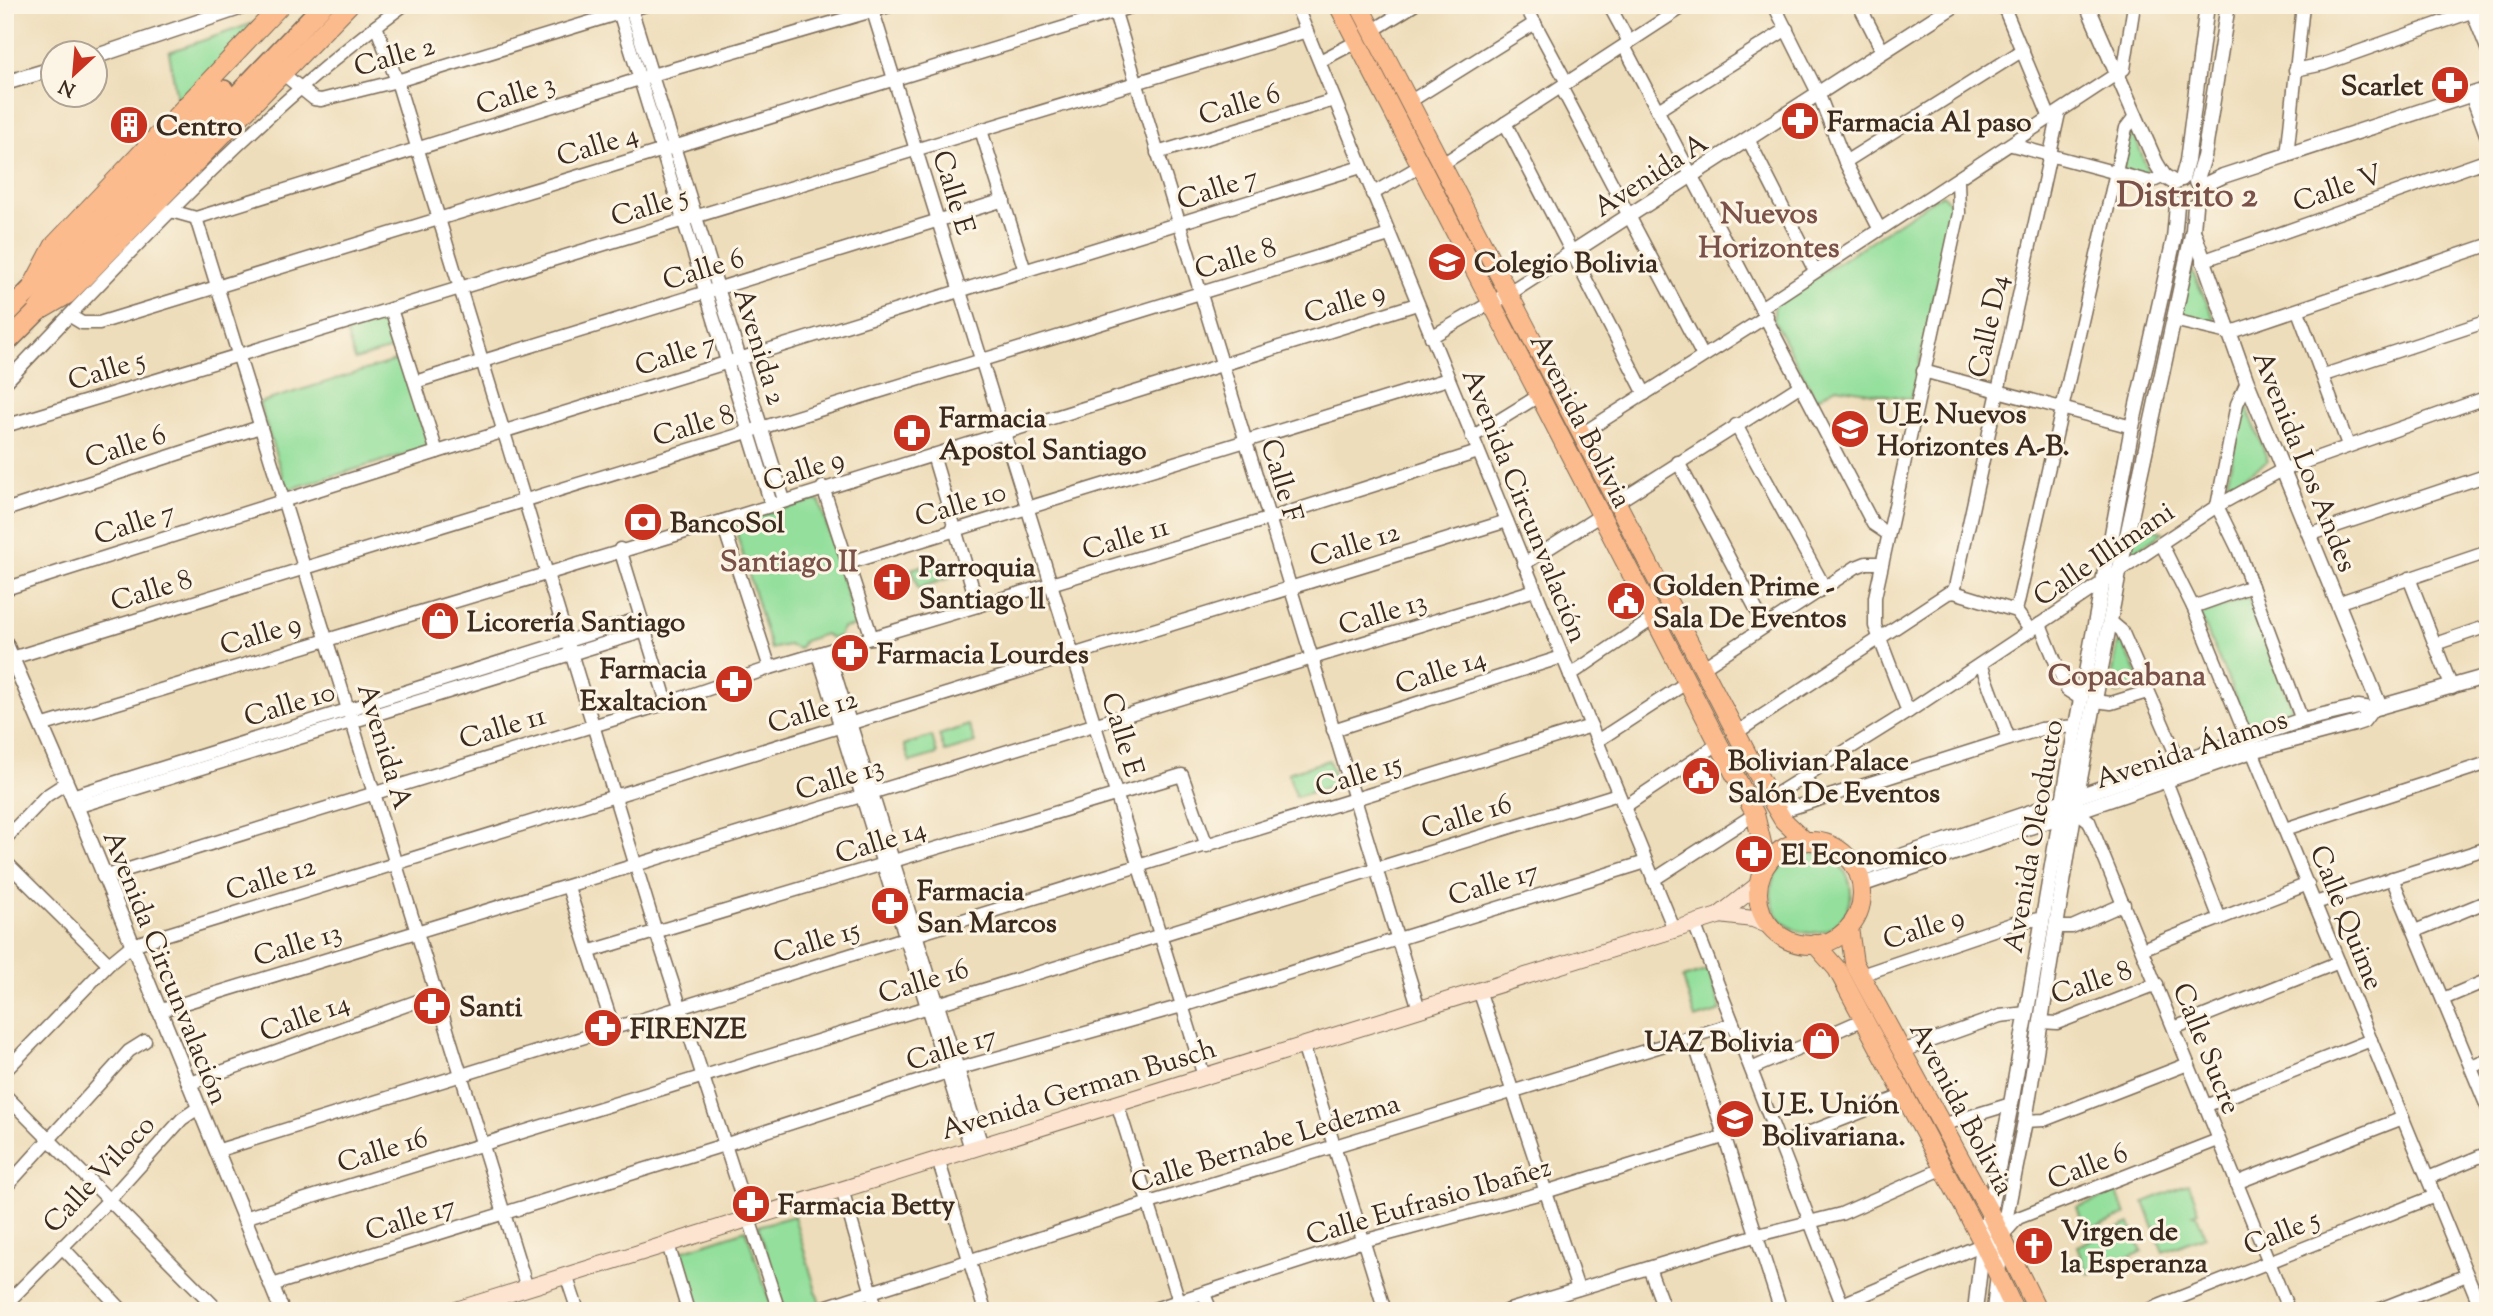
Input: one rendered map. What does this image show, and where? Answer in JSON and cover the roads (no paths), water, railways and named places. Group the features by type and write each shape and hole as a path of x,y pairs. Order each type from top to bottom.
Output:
{"highway":[{"path":"5,316 313,9 339,5"},
{"path":"10,340 35,314 55,287 313,9"}],"main road":[{"path":"31,288 54,245 280,5"},
{"path":"35,314 68,295 349,5"},
{"name":"Avenida Bolivia","path":"1338,5 1365,36 1409,102 1441,165 1540,395 1755,814 1767,864"},
{"name":"Avenida Bolivia","path":"1359,5 1365,36 1422,165 1580,435 1774,806 1791,831 1805,842"},
{"path":"1805,842 1836,848 1859,878 1860,908 1849,928 1837,937 1815,944 1793,942 1770,926 1760,908 1759,884 1767,864 1783,849 1805,842"},
{"name":"Avenida German Busch","path":"453,1311 1694,923 1718,915 1759,884"},
{"name":"Avenida German Busch","path":"1718,915 1754,919 1770,926"},
{"name":"Avenida Bolivia","path":"1849,928 1851,951 1861,975 1990,1213 2038,1311"},
{"name":"Avenida Bolivia","path":"1815,944 1837,969 1902,1096 1983,1244 2015,1311"}],"street":[{"path":"108,52 248,5"},
{"path":"5,383 72,317 171,211 301,88 404,5"},
{"name":"Calle 2","path":"282,73 321,100 397,80 625,8 646,5"},
{"name":"Calle 3","path":"196,218 646,77 872,8 893,5"},
{"name":"Calle 4","path":"72,317 82,323 99,323 1114,9 1137,5"},
{"name":"Avenida Circunvalación","path":"1296,5 1674,929"},
{"path":"1320,61 1414,5"},
{"path":"1525,5 1629,216 1703,356"},
{"path":"1609,5 1658,110 1873,524 1888,534"},
{"path":"1441,165 1686,5"},
{"path":"1774,5 1819,95 1845,162 1879,228"},
{"path":"1859,5 1882,50"},
{"name":"Avenida A","path":"1500,299 1819,95 1933,11 1955,5"},
{"path":"2003,5 2055,116"},
{"path":"2087,5 2136,115 2184,181"},
{"path":"1580,435 1703,356 1815,271 2012,145 2117,73 2126,63 2134,5"},
{"path":"2184,181 2207,5"},
{"path":"2184,181 2204,157 2228,5"},
{"path":"2287,156 2303,5"},
{"path":"2295,70 2324,64 2471,8 2488,6"},
{"name":"Avenida 2","path":"625,8 733,360 756,430 784,500"},
{"name":"Calle E","path":"872,8 1204,1076"},
{"path":"2471,8 2488,51"},
{"name":"Calle F","path":"1114,9 1419,1009"},
{"path":"1409,102 1535,23"},
{"path":"376,26 397,80 415,149 571,648 656,932 779,1311"},
{"path":"1658,110 1787,29"},
{"name":"Calle 5","path":"5,426 1307,31"},
{"path":"1845,162 2023,50"},
{"path":"5,83 38,73"},
{"path":"2012,145 2151,182 2184,181 2223,176 2488,89"},
{"path":"2471,94 2488,140"},
{"name":"Calle 6","path":"1157,153 1334,100"},
{"path":"2016,611 2126,128 2136,115"},
{"name":"Calle D4","path":"1954,592 2050,156 2055,116"},
{"path":"1505,123 1646,394"},
{"path":"981,130 1025,271"},
{"path":"1748,139 1815,271"},
{"name":"Calle V","path":"2202,261 2488,160"},
{"path":"1372,194 1422,165"},
{"name":"Calle 7","path":"5,589 282,500 1361,167"},
{"path":"1908,712 1879,638 1874,612 1888,534 1959,213 1958,180"},
{"name":"Avenida Oleoducto","path":"1975,1311 1983,1244 2011,1104 2076,726 2088,700 2110,621 2193,230 2195,206 2202,198 2184,181 2171,192 2177,205 2174,239 2132,426 2102,584 2088,700 2077,795 2075,810 2025,1121 2001,1236 1994,1311"},
{"name":"Calle 6","path":"415,382 1004,200"},
{"path":"2177,205 2183,208 2195,206"},
{"path":"152,209 196,218"},
{"name":"Avenida A","path":"196,218 527,1287"},
{"name":"Avenida Los Andes","path":"2193,230 2247,382 2337,603 2376,708"},
{"name":"Calle 8","path":"12,658 1389,235"},
{"path":"2173,320 2228,332 2298,311 2488,245"},
{"path":"1431,337 1500,299"},
{"name":"Calle 9","path":"41,726 620,549 722,521 823,487 1417,304"},
{"path":"391,309 437,452"},
{"path":"2298,311 2348,445"},
{"path":"2324,375 2488,321"},
{"path":"10,340 33,354"},
{"path":"1923,371 2132,426"},
{"name":"Calle 10","path":"848,563 1448,379"},
{"path":"2247,382 2237,404 2217,506 2252,586 2302,720"},
{"path":"1616,503 1801,385"},
{"path":"1472,437 1540,395"},
{"name":"Calle Illimani","path":"1774,806 1805,777 2162,545 2217,506 2282,470 2488,397"},
{"path":"1736,425 1825,588"},
{"name":"Calle 6","path":"5,510 260,427"},
{"name":"Avenida 2","path":"756,430 771,504"},
{"name":"Calle 11","path":"103,877 667,703 769,668 1268,519 1478,452"},
{"path":"933,454 978,607"},
{"path":"1678,462 1765,626"},
{"path":"2309,535 2488,475"},
{"path":"823,487 872,638"},
{"path":"1524,564 1601,515"},
{"path":"722,521 769,668"},
{"name":"Calle 12","path":"132,945 1507,522"},
{"name":"Calle Quime","path":"2162,545 2193,607 2482,1311"},
{"path":"620,549 667,703"},
{"path":"2337,603 2488,552"},
{"path":"1702,668 1856,567 1866,563 1882,563"},
{"path":"2409,578 2452,688"},
{"path":"2193,607 2252,586"},
{"name":"Calle 13","path":"158,1011 1535,590"},
{"path":"1736,733 1939,598 1954,592 2016,611 2035,628 2071,695 2111,704 2147,692"},
{"name":"Calle 10","path":"571,648 641,618"},
{"path":"1570,675 1654,618"},
{"path":"2110,621 2122,631 2179,761"},
{"path":"2435,644 2488,626"},
{"name":"Calle 10","path":"71,795 351,716 571,648 645,631"},
{"name":"Avenida Circunvalación","path":"5,642 71,795 282,1311"},
{"path":"823,653 976,1147"},
{"name":"Calle 14","path":"1333,730 1562,657"},
{"path":"1981,664 2009,739"},
{"path":"2485,677 2488,692"},
{"name":"Avenida Álamos","path":"1859,878 2165,781 2302,720 2358,707 2376,708 2485,677"},
{"path":"1597,741 1686,683"},
{"name":"Avenida Álamos","path":"1859,878 2062,799 2179,761 2354,724 2363,721 2376,708"},
{"name":"Calle 15","path":"216,1151 1591,726"},
{"path":"1774,806 1817,800 2054,726 2076,726"},
{"name":"Calle 16","path":"244,1218 931,1003 1161,936 1376,868 1621,800 1718,744"},
{"path":"2285,829 2488,763"},
{"name":"Calle 14","path":"591,951 1182,775 1207,846"},
{"path":"1805,777 1817,800"},
{"path":"2165,781 2220,919"},
{"path":"5,839 46,796 71,795"},
{"name":"Calle Sucre","path":"2075,810 2089,821 2289,1311"},
{"path":"1653,880 1755,814"},
{"path":"2315,903 2488,848"},
{"path":"5,861 110,964"},
{"name":"Calle 17","path":"272,1285 724,1145 952,1070 1182,1006 1396,937 1646,862"},
{"path":"2392,878 2488,1109"},
{"path":"2142,949 2308,884"},
{"path":"568,887 591,951 613,1027"},
{"path":"2415,931 2488,901"},
{"path":"2056,927 2073,927 2124,904"},
{"name":"Calle 9","path":"1861,975 2017,922 2042,919"},
{"path":"1694,923 1842,1304"},
{"path":"5,1071 132,945"},
{"path":"2174,1028 2339,962"},
{"path":"2443,999 2488,979"},
{"name":"Calle 8","path":"2041,1022 2057,1023 2157,984"},
{"path":"1479,990 1516,1092 1545,1192 1578,1289"},
{"name":"Calle 14","path":"188,1084 437,994"},
{"name":"Calle 8","path":"1902,1051 2000,1016 2026,1013"},
{"path":"1751,1069 1862,1020"},
{"name":"Calle Bernabe Ledezma","path":"812,1311 1149,1203 1733,1024"},
{"path":"1692,1036 1780,1311"},
{"path":"2205,1106 2371,1040"},
{"path":"5,1188 50,1142 129,1051 145,1041"},
{"path":"1303,1045 1385,1311"},
{"path":"2471,1067 2488,1060"},
{"path":"2025,1121 2044,1120 2188,1064"},
{"path":"5,1095 50,1142 111,1198 219,1311"},
{"path":"1780,1144 1902,1096"},
{"path":"1116,1103 1179,1301"},
{"path":"1942,1125 2011,1104"},
{"name":"Calle Viloco","path":"8,1305 111,1198 182,1119 198,1108"},
{"path":"2236,1183 2403,1118"},
{"name":"Calle Eufrasio Ibañez","path":"1148,1311 1363,1241 1545,1192 1723,1138"},
{"name":"Calle 6","path":"1826,1311 2001,1236 2018,1219 2218,1140"},
{"path":"2428,1178 2488,1153"},
{"path":"937,1159 985,1311"},
{"path":"1506,1311 1754,1236 1811,1222 1879,1198 1942,1169"},
{"path":"842,1189 877,1311"},
{"name":"Calle 5","path":"2146,1311 2435,1196"},
{"path":"668,1244 688,1311"},
{"path":"62,1247 124,1311"},
{"path":"1649,1268 1665,1311"},
{"path":"566,1275 578,1311"},
{"path":"2375,1311 2467,1275"},
{"path":"1204,1294 1211,1311"}],"place":[{"name":"Scarlet","path":"2450,85"},
{"name":"Farmacia Al paso","path":"1800,121"},
{"name":"Centro","path":"129,125"},
{"name":"Colegio Bolivia","path":"1447,262"},
{"name":"U_E. Nuevos Horizontes A-B.","path":"1850,429"},
{"name":"Farmacia Apostol Santiago","path":"912,433"},
{"name":"BancoSol","path":"643,522"},
{"name":"Parroquia Santiago ll","path":"892,582"},
{"name":"Golden Prime - Sala De Eventos","path":"1626,601"},
{"name":"Licorería Santiago","path":"440,621"},
{"name":"Farmacia Lourdes","path":"850,653"},
{"name":"Farmacia Exaltacion","path":"734,684"},
{"name":"Bolivian Palace Salón De Eventos","path":"1701,776"},
{"name":"El Economico","path":"1754,854"},
{"name":"Farmacia San Marcos","path":"890,906"},
{"name":"Santi","path":"432,1006"},
{"name":"FIRENZE","path":"603,1028"},
{"name":"UAZ Bolivia","path":"1821,1041"},
{"name":"U_E. Unión Bolivariana.","path":"1735,1119"},
{"name":"Farmacia Betty","path":"751,1204"},
{"name":"Virgen de la Esperanza","path":"2034,1246"}],"district":[{"name":"Distrito 2","path":"2187,194"},
{"name":"Nuevos Horizontes","path":"1769,230"},
{"name":"Santiago II","path":"789,561"},
{"name":"Copacabana","path":"2127,675"}]}
